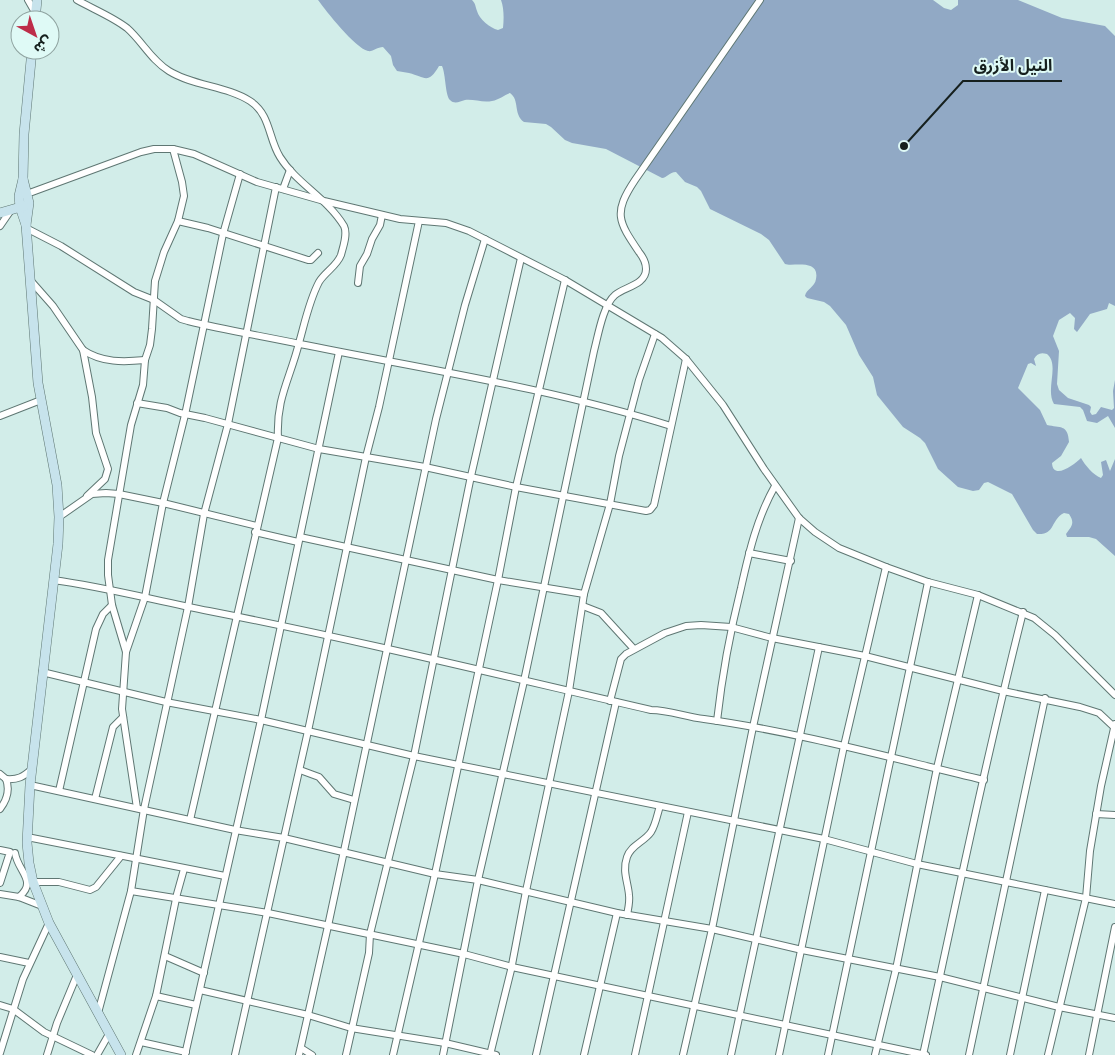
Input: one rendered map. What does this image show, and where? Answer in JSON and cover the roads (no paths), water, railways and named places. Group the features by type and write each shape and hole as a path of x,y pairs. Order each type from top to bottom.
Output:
{"main road":[{"path":"31,60 24,134 24,196 41,400 54,463 59,518 30,785 28,852 33,882 49,923 121,1055"},
{"path":"0,213 25,206"}],"street":[{"path":"77,0 129,30 152,57 168,71 180,77 240,96 251,102 261,111 268,122 279,155 290,170 324,201 343,225 346,233 338,260 319,282 305,319 279,406 277,421 278,438 190,820"},
{"path":"90,7 94,0"},
{"path":"443,1055 478,880 524,681 594,351 608,305 614,295 642,279 646,269 643,258 624,230 620,214 624,198 760,0"},
{"path":"126,652 112,605 108,560 130,425 142,385 152,329 154,292 159,265 178,221 184,196 184,188 173,148"},
{"path":"24,196 142,152 173,148 194,154 257,182 382,215 446,223 485,239 565,280 670,343 686,359 723,405 775,486 799,518 815,532 840,548 886,567 928,582 978,595 1024,612 1047,627 1115,695"},
{"path":"283,189 290,170"},
{"path":"140,809 123,717 126,652 145,597 163,503 186,415 222,234 240,174"},
{"path":"98,1013 131,891 137,859 140,809 188,607 204,514 228,424 276,187"},
{"path":"0,226 11,210"},
{"path":"358,283 360,266 380,225 382,215"},
{"path":"178,221 208,228 308,260 311,260 318,253"},
{"path":"235,1055 300,770 366,457 419,221"},
{"path":"26,226 134,292 154,300 181,319 247,335 446,372 492,383 538,390 630,413 671,426"},
{"path":"312,1055 300,1052 446,372 464,305 485,239"},
{"path":"346,1055 369,953 370,934 414,756 471,476 521,258"},
{"path":"30,280 53,306 83,350 92,397 96,433 108,469 105,478 85,498 59,518"},
{"path":"393,1055 435,874 516,487 565,280"},
{"path":"200,990 308,1015 351,1028 445,1044 492,1055 569,691 584,594 610,504 619,456 639,380 655,334"},
{"path":"83,350 93,356 113,361 146,360"},
{"path":"141,1042 186,1053 261,720 339,352"},
{"path":"137,403 167,408 186,415 228,424 319,449 425,467 516,487 646,511 650,510 654,505 686,359"},
{"path":"0,416 41,400"},
{"path":"717,721 720,690 731,627 749,553 764,506 775,486"},
{"path":"85,498 92,494 100,493 119,494 163,503 299,540 348,548 498,580 584,594"},
{"path":"683,1055 712,929 753,727 799,518"},
{"path":"749,553 791,561"},
{"path":"779,1055 844,746 886,567"},
{"path":"53,580 110,588 188,607 386,648 651,710 664,710 695,718 753,727 844,746 984,780"},
{"path":"828,1055 928,582"},
{"path":"875,1055 896,969 937,768 978,595"},
{"path":"58,791 98,623 103,614 112,605"},
{"path":"583,606 601,613 633,648"},
{"path":"131,891 268,913 370,934 464,954 512,967 924,1055 1003,691 1024,612"},
{"path":"536,1055 596,794 621,659 633,648 665,633 686,626 701,624 731,627 772,638 911,666 1003,691 1045,698 1099,713 1114,725 1090,851 1086,898 1048,1055"},
{"path":"731,1055 819,647"},
{"path":"42,672 166,702 261,720 414,756 824,839 917,864 1115,904"},
{"path":"969,1055 1045,698"},
{"path":"95,799 113,727 123,717"},
{"path":"0,774 6,779 16,780 32,769"},
{"path":"300,770 319,777 334,794 354,800"},
{"path":"0,809 6,800 8,791 6,779"},
{"path":"30,785 235,830 284,838 435,874 478,880 617,913 712,929 802,950 940,977 1022,998 1115,1018"},
{"path":"627,915 629,896 624,875 626,860 634,847 650,833 655,824 660,806"},
{"path":"635,1055 688,812"},
{"path":"1096,814 1115,814"},
{"path":"27,838 225,876"},
{"path":"0,850 28,852"},
{"path":"0,883 12,852"},
{"path":"12,852 28,882 27,888 19,897"},
{"path":"33,882 59,882 90,890 96,887 121,856"},
{"path":"136,1055 156,996 184,869"},
{"path":"1010,1055 1045,890"},
{"path":"0,894 19,897 42,906"},
{"path":"584,1055 617,913"},
{"path":"0,1053 13,1009 30,963 49,923"},
{"path":"1089,1055 1115,927"},
{"path":"165,956 204,973"},
{"path":"0,957 30,963"},
{"path":"47,1055 77,975"},
{"path":"156,996 196,1005"},
{"path":"0,1005 13,1009 44,1032 92,1055"},
{"path":"97,1055 109,1034"}],"water":[{"path":"318,0 472,0 482,20 498,30 503,28 504,14 501,0 933,0 944,8 951,10 958,5 958,0 1018,0 1062,18 1105,26 1115,36 1115,306 1109,303 1107,309 1090,314 1077,332 1074,329 1075,318 1070,313 1059,320 1053,336 1059,351 1057,384 1059,390 1068,398 1089,405 1092,415 1096,414 1101,407 1112,410 1114,408 1113,391 1115,380 1115,428 1108,416 1097,423 1087,421 1080,407 1054,404 1051,391 1053,371 1051,359 1047,354 1041,353 1036,356 1034,359 1036,366 1031,363 1028,364 1018,388 1040,410 1047,425 1062,428 1067,432 1069,442 1061,456 1052,463 1056,471 1065,470 1081,458 1095,475 1101,478 1103,475 1101,462 1106,460 1110,471 1115,459 1115,556 1096,539 1089,537 1067,537 1066,534 1072,522 1069,514 1064,513 1060,516 1047,532 1037,534 1012,494 988,482 984,483 979,490 973,491 958,487 938,469 925,443 903,427 877,395 873,377 859,355 846,325 830,306 805,296 816,279 814,268 805,265 785,264 769,240 761,234 710,209 701,191 697,187 685,182 676,172 662,178 606,149 565,140 546,124 524,122 519,115 515,99 510,93 497,100 485,102 465,100 456,102 450,100 447,94 442,66 439,66 429,78 397,71 391,56 383,47 370,51 362,48 341,28"}],"place":[{"name":"النيل الأزرق","path":"904,146"}]}
